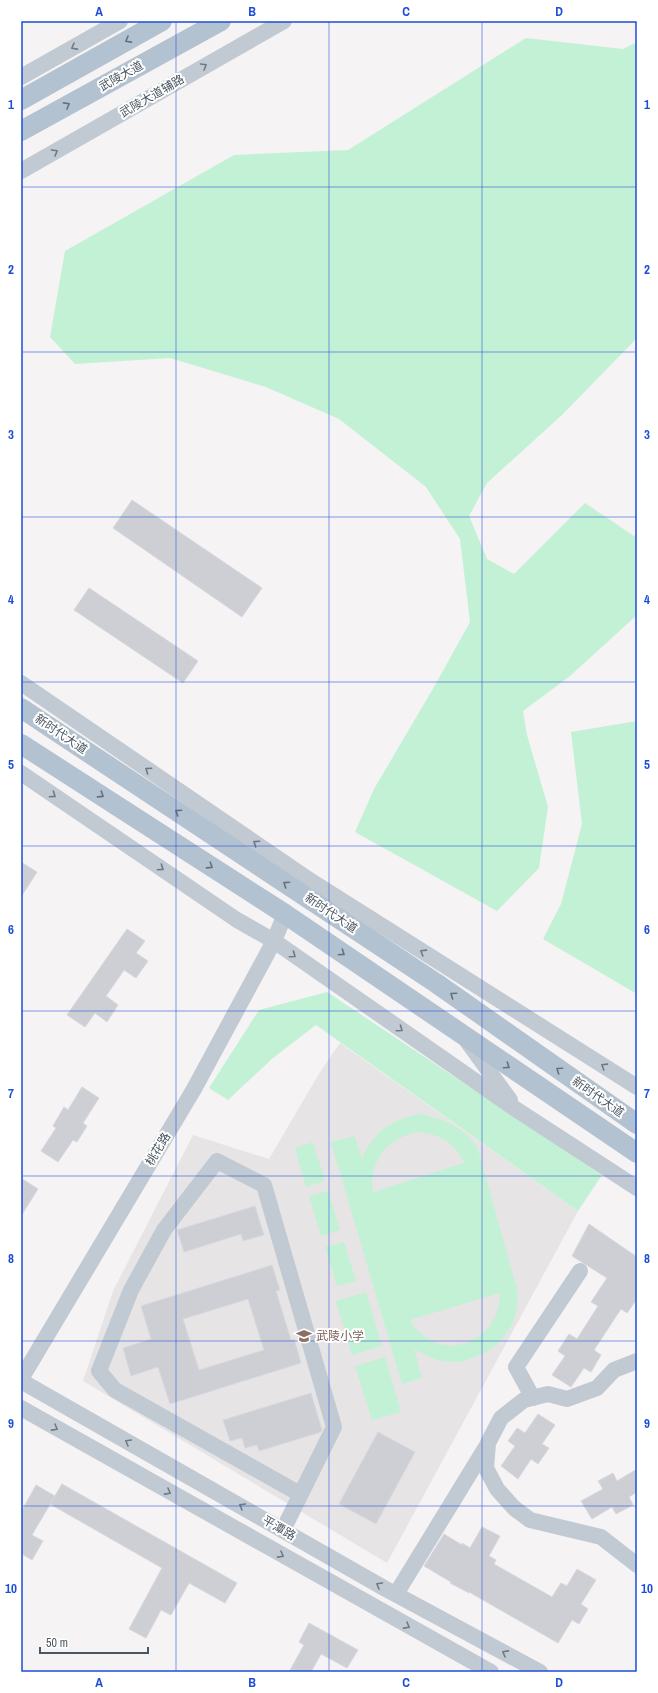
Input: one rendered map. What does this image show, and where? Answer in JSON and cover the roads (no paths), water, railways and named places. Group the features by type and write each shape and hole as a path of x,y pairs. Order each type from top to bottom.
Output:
{"main road":[{"path":"21,100 162,21"},
{"name":"武陵大道","path":"21,131 221,21"},
{"name":"新时代大道","path":"21,708 436,983 637,1124"},
{"name":"新时代大道","path":"21,744 285,914 637,1153"}],"street":[{"path":"21,77 120,21"},
{"name":"武陵大道辅路","path":"21,171 284,21"},
{"path":"21,683 311,881 637,1087"},
{"path":"21,773 237,920 274,941 517,1110 637,1188"},
{"name":"桃花路","path":"21,1380 194,1090 274,941 285,914"},
{"path":"463,1036 517,1110"},
{"path":"283,1530 334,1427 264,1186 217,1161 164,1230 131,1290 99,1372 115,1390 300,1494"},
{"path":"532,1398 516,1367 580,1271"},
{"path":"396,1594 488,1443 501,1418 524,1400 548,1394 567,1399 598,1388 614,1370 637,1361"},
{"name":"平潭路","path":"21,1380 396,1594 540,1672"},
{"name":"平潭路","path":"21,1408 491,1672"},
{"path":"488,1443 486,1468 497,1489 514,1508 530,1520 601,1537 637,1565"}],"place":[{"name":"武陵小学","path":"304,1336"}]}
